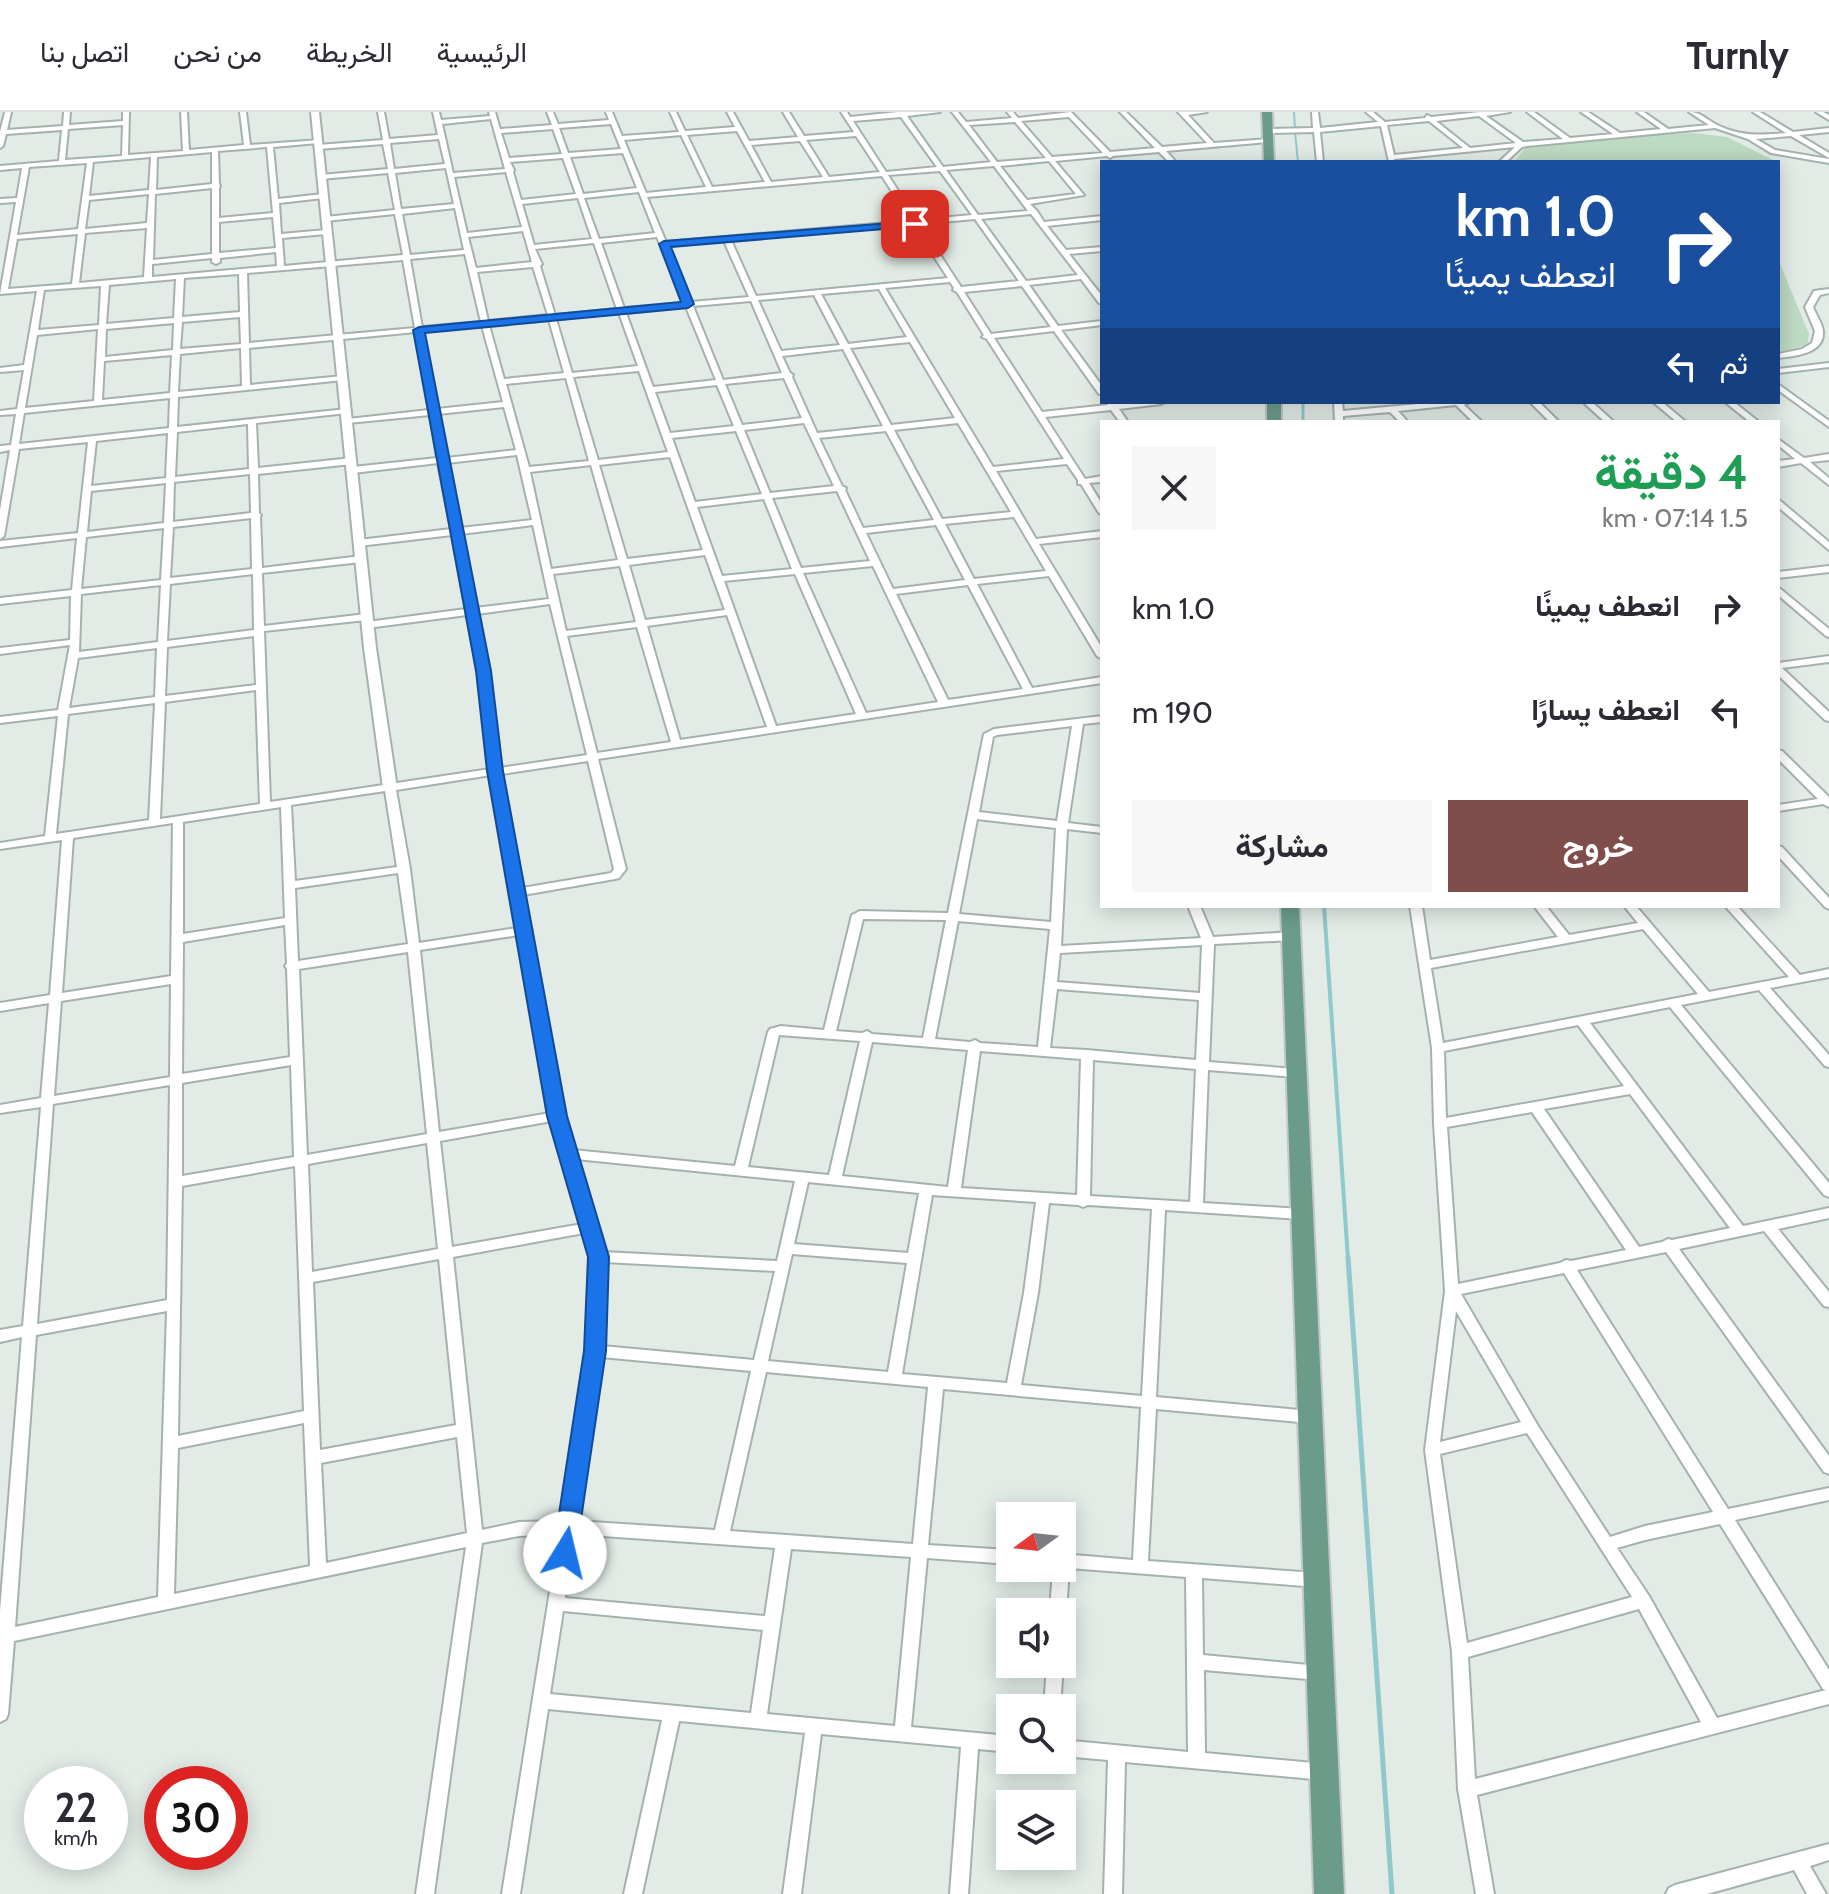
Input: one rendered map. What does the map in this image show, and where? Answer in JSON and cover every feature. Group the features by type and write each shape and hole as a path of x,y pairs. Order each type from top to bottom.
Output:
{"main road":[{"path":"1267,112 1269,160"},
{"path":"1290,908 1329,1894"}],"street":[{"path":"0,146 8,112"},
{"path":"62,163 67,112"},
{"path":"125,158 126,112"},
{"path":"184,112 186,152"},
{"path":"243,112 247,147"},
{"path":"315,112 367,621 414,948 475,1538 425,1894"},
{"path":"381,112 442,461 483,671 495,771 557,1116 598,1257 595,1351 511,1894"},
{"path":"550,112 772,728"},
{"path":"609,112 798,571 862,715"},
{"path":"673,112 710,189"},
{"path":"730,112 770,185"},
{"path":"786,112 828,180"},
{"path":"846,116 937,112"},
{"path":"955,112 1100,298"},
{"path":"1010,112 1081,196 1027,202"},
{"path":"1123,112 1171,160"},
{"path":"1182,113 1204,112"},
{"path":"1315,112 1320,160"},
{"path":"1369,112 1383,123 1392,159 1449,149 1522,147 1715,126"},
{"path":"1422,112 1467,148"},
{"path":"519,202 942,170 1212,145 1268,135 1507,112"},
{"path":"1530,112 1569,140"},
{"path":"1584,112 1620,136"},
{"path":"1640,112 1667,131"},
{"path":"1692,112 1715,126 1750,138 1779,153 1829,158"},
{"path":"1756,112 1829,158"},
{"path":"1819,112 1829,118"},
{"path":"902,113 1100,389"},
{"path":"1182,113 1212,145"},
{"path":"1479,113 1522,147"},
{"path":"519,892 619,873 521,452 485,324 437,117 493,114 676,743"},
{"path":"964,124 1070,114 1113,160"},
{"path":"846,116 986,337 1100,508"},
{"path":"499,131 613,122"},
{"path":"3,132 126,123"},
{"path":"619,138 738,129"},
{"path":"1750,138 1829,130"},
{"path":"746,143 858,134"},
{"path":"0,168 270,145 442,137"},
{"path":"270,145 281,269"},
{"path":"1505,160 1522,147"},
{"path":"1449,149 1454,159"},
{"path":"215,150 216,274"},
{"path":"508,160 625,151"},
{"path":"148,279 154,155"},
{"path":"75,286 90,161"},
{"path":"26,166 2,292 468,252"},
{"path":"321,177 391,171 511,170"},
{"path":"86,198 217,186"},
{"path":"277,201 323,196"},
{"path":"0,201 20,200"},
{"path":"325,219 458,206"},
{"path":"533,247 596,241 727,239 1035,212"},
{"path":"217,220 277,215"},
{"path":"1043,224 1100,218"},
{"path":"14,237 152,225"},
{"path":"464,235 527,229"},
{"path":"278,236 326,232"},
{"path":"727,239 814,436 842,488 944,703"},
{"path":"1064,252 1100,249"},
{"path":"149,262 280,250"},
{"path":"473,270 538,264"},
{"path":"243,272 246,387"},
{"path":"154,822 180,277"},
{"path":"957,290 1084,277"},
{"path":"103,359 951,280"},
{"path":"98,403 103,359 105,283"},
{"path":"881,287 993,469 1050,573 1100,653"},
{"path":"0,536 3,496 41,289"},
{"path":"1780,356 1810,350 1815,346 1819,332 1809,307 1817,293 1829,291"},
{"path":"816,292 1029,691"},
{"path":"35,333 244,314"},
{"path":"986,337 1100,323"},
{"path":"778,354 913,339"},
{"path":"0,370 28,367"},
{"path":"501,382 642,368"},
{"path":"1780,371 1826,368"},
{"path":"649,390 789,375"},
{"path":"0,413 343,378"},
{"path":"1780,388 1829,425"},
{"path":"0,449 252,422 434,413 507,404"},
{"path":"1039,415 1111,404"},
{"path":"1338,418 1429,404"},
{"path":"1459,404 1476,420"},
{"path":"1536,404 1553,420"},
{"path":"1589,404 1608,420"},
{"path":"1660,404 1680,420"},
{"path":"1732,404 1752,420"},
{"path":"1392,409 1402,420"},
{"path":"666,436 807,420"},
{"path":"814,436 961,420"},
{"path":"252,422 265,805"},
{"path":"50,838 63,712 74,656 76,592 85,534 92,439"},
{"path":"1780,443 1829,482"},
{"path":"88,489 255,472 442,461 521,452"},
{"path":"525,470 674,454"},
{"path":"1780,464 1829,457"},
{"path":"993,469 1068,461"},
{"path":"1081,482 1100,479"},
{"path":"691,505 842,488"},
{"path":"1780,504 1829,547"},
{"path":"861,531 1016,514"},
{"path":"0,544 257,515"},
{"path":"359,543 536,522"},
{"path":"1033,542 1100,534"},
{"path":"548,572 708,552"},
{"path":"0,601 361,559"},
{"path":"717,579 875,563"},
{"path":"1780,573 1829,569"},
{"path":"889,592 1050,573"},
{"path":"1780,592 1829,634"},
{"path":"74,656 163,646 260,630 554,601"},
{"path":"563,634 730,612"},
{"path":"0,651 74,642"},
{"path":"1780,668 1829,659"},
{"path":"1780,670 1829,718"},
{"path":"0,846 1100,680"},
{"path":"0,720 260,687"},
{"path":"929,1040 990,733 1100,719"},
{"path":"1044,1050 1055,950 1062,825 1078,722"},
{"path":"1780,755 1828,801"},
{"path":"1780,808 1828,801"},
{"path":"286,803 318,1570"},
{"path":"975,815 1100,830"},
{"path":"166,1602 176,1182 174,1079 178,819"},
{"path":"0,1714 3,1636 31,1330 68,835"},
{"path":"1780,851 1829,905"},
{"path":"290,885 404,869"},
{"path":"1195,908 1208,940 1196,1206"},
{"path":"1416,908 1438,1048 1452,1291 1432,1450 1460,1652 1467,1789 1485,1894"},
{"path":"1542,908 1566,940"},
{"path":"1632,908 1706,996"},
{"path":"1733,908 1797,979"},
{"path":"830,1032 856,918 866,913 1055,926"},
{"path":"176,939 289,921"},
{"path":"1425,965 1646,925"},
{"path":"291,966 526,930"},
{"path":"1055,950 1292,936"},
{"path":"1438,1048 1829,973"},
{"path":"0,1007 176,979"},
{"path":"1051,985 1206,997"},
{"path":"1762,986 1829,1063"},
{"path":"1673,1003 1829,1192"},
{"path":"1581,1020 1739,1230"},
{"path":"741,1169 774,1032 781,1030 1296,1073"},
{"path":"835,1179 867,1035"},
{"path":"954,1192 975,1044"},
{"path":"1083,1202 1087,1054"},
{"path":"0,1109 295,1060"},
{"path":"1440,1124 1632,1089"},
{"path":"1536,1107 1634,1251"},
{"path":"176,1182 557,1116"},
{"path":"570,1154 954,1192 1301,1214"},
{"path":"721,1537 803,1176"},
{"path":"894,1378 926,1189"},
{"path":"1013,1389 1031,1293 1043,1199"},
{"path":"1140,1566 1146,1402 1159,1204"},
{"path":"1452,1291 1829,1213"},
{"path":"1767,1225 1829,1302"},
{"path":"306,1278 591,1227"},
{"path":"1668,1244 1829,1468"},
{"path":"786,1248 914,1259"},
{"path":"598,1257 782,1266"},
{"path":"1566,1265 1829,1684"},
{"path":"1452,1291 1531,1426 1643,1601 1713,1727"},
{"path":"0,1336 174,1304"},
{"path":"595,1351 1310,1417"},
{"path":"902,1735 936,1382"},
{"path":"171,1443 311,1416"},
{"path":"1432,1450 1531,1426"},
{"path":"313,1458 463,1430"},
{"path":"1607,1544 1829,1494"},
{"path":"3,1636 519,1529 569,1527 996,1556"},
{"path":"758,1722 784,1541"},
{"path":"1076,1562 1316,1580"},
{"path":"1194,1570 1197,1761"},
{"path":"1460,1652 1643,1601"},
{"path":"557,1604 772,1624"},
{"path":"1196,1662 1319,1673"},
{"path":"1467,1789 1829,1697"},
{"path":"542,1701 996,1743"},
{"path":"633,1894 672,1714"},
{"path":"792,1894 814,1727"},
{"path":"959,1894 970,1741"},
{"path":"1076,1750 1325,1772"},
{"path":"1113,1894 1117,1754"},
{"path":"1675,1894 1829,1852"},
{"path":"1798,1861 1817,1894"}],"green space":[{"path":"1694,133 1727,137 1773,160 1516,160 1525,148 1642,135"},
{"path":"1780,264 1809,334 1807,345 1780,352"}],"waterway":[{"path":"1294,112 1295,128"},
{"path":"1295,132 1298,160"},
{"path":"1303,404 1303,420"},
{"path":"1324,908 1348,1259"},
{"path":"1348,1257 1392,1894"}],"route":[{"path":"565,1553 595,1351 598,1257 557,1116 495,771 483,671 419,330 688,304 664,244 915,224"}]}
